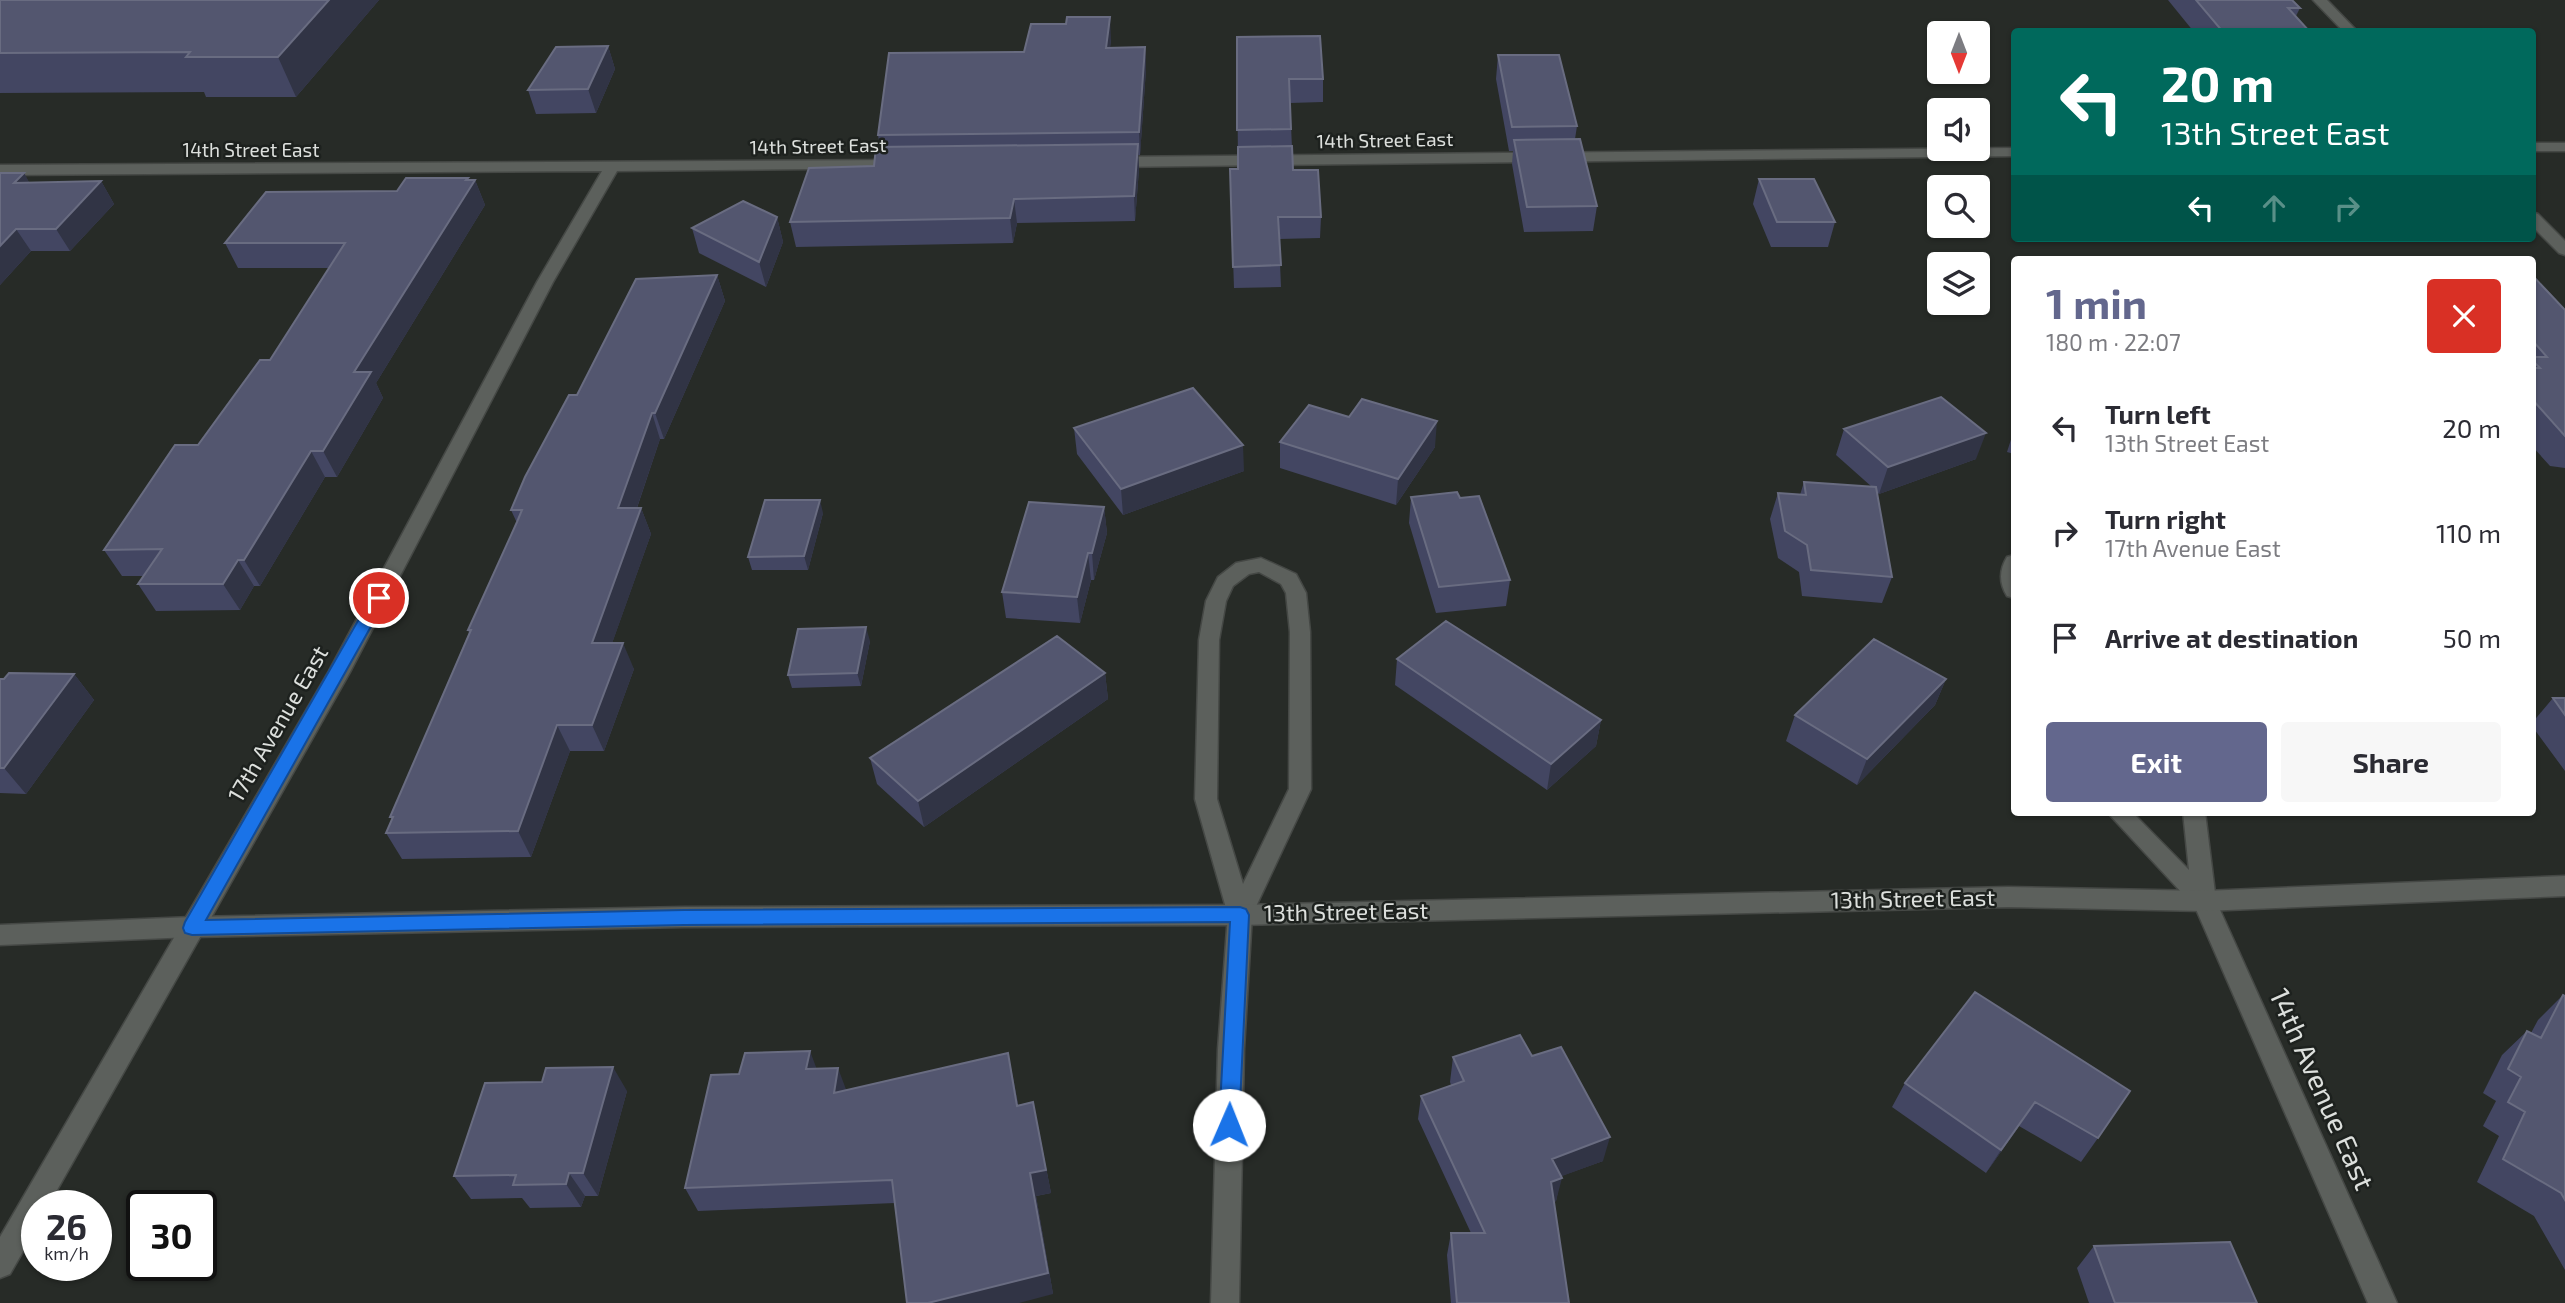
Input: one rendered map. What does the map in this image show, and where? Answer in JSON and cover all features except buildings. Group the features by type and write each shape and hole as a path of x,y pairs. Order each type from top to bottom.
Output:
{"street":[{"path":"2320,0 2348,28"},
{"path":"2536,147 2565,147"},
{"name":"14th Street East","path":"1095,163 2011,152"},
{"name":"14th Street East","path":"0,170 914,164"},
{"name":"17th Avenue East","path":"0,1264 339,672 545,282 612,167"},
{"path":"2536,221 2565,250"},
{"path":"1225,1303 1231,1049 1240,915 1206,799 1209,640 1216,601 1225,582 1243,568 1261,565 1289,579 1296,593 1300,632 1300,789 1240,915"},
{"name":"14th Avenue East","path":"2122,816 2204,901"},
{"name":"14th Avenue East","path":"2194,816 2204,901 2383,1303"},
{"name":"13th Street East","path":"0,935 698,917 1240,915 2008,897 2204,901 2565,886"}],"route":[{"path":"379,598 192,928 684,918 1240,915 1229,1125"}]}
